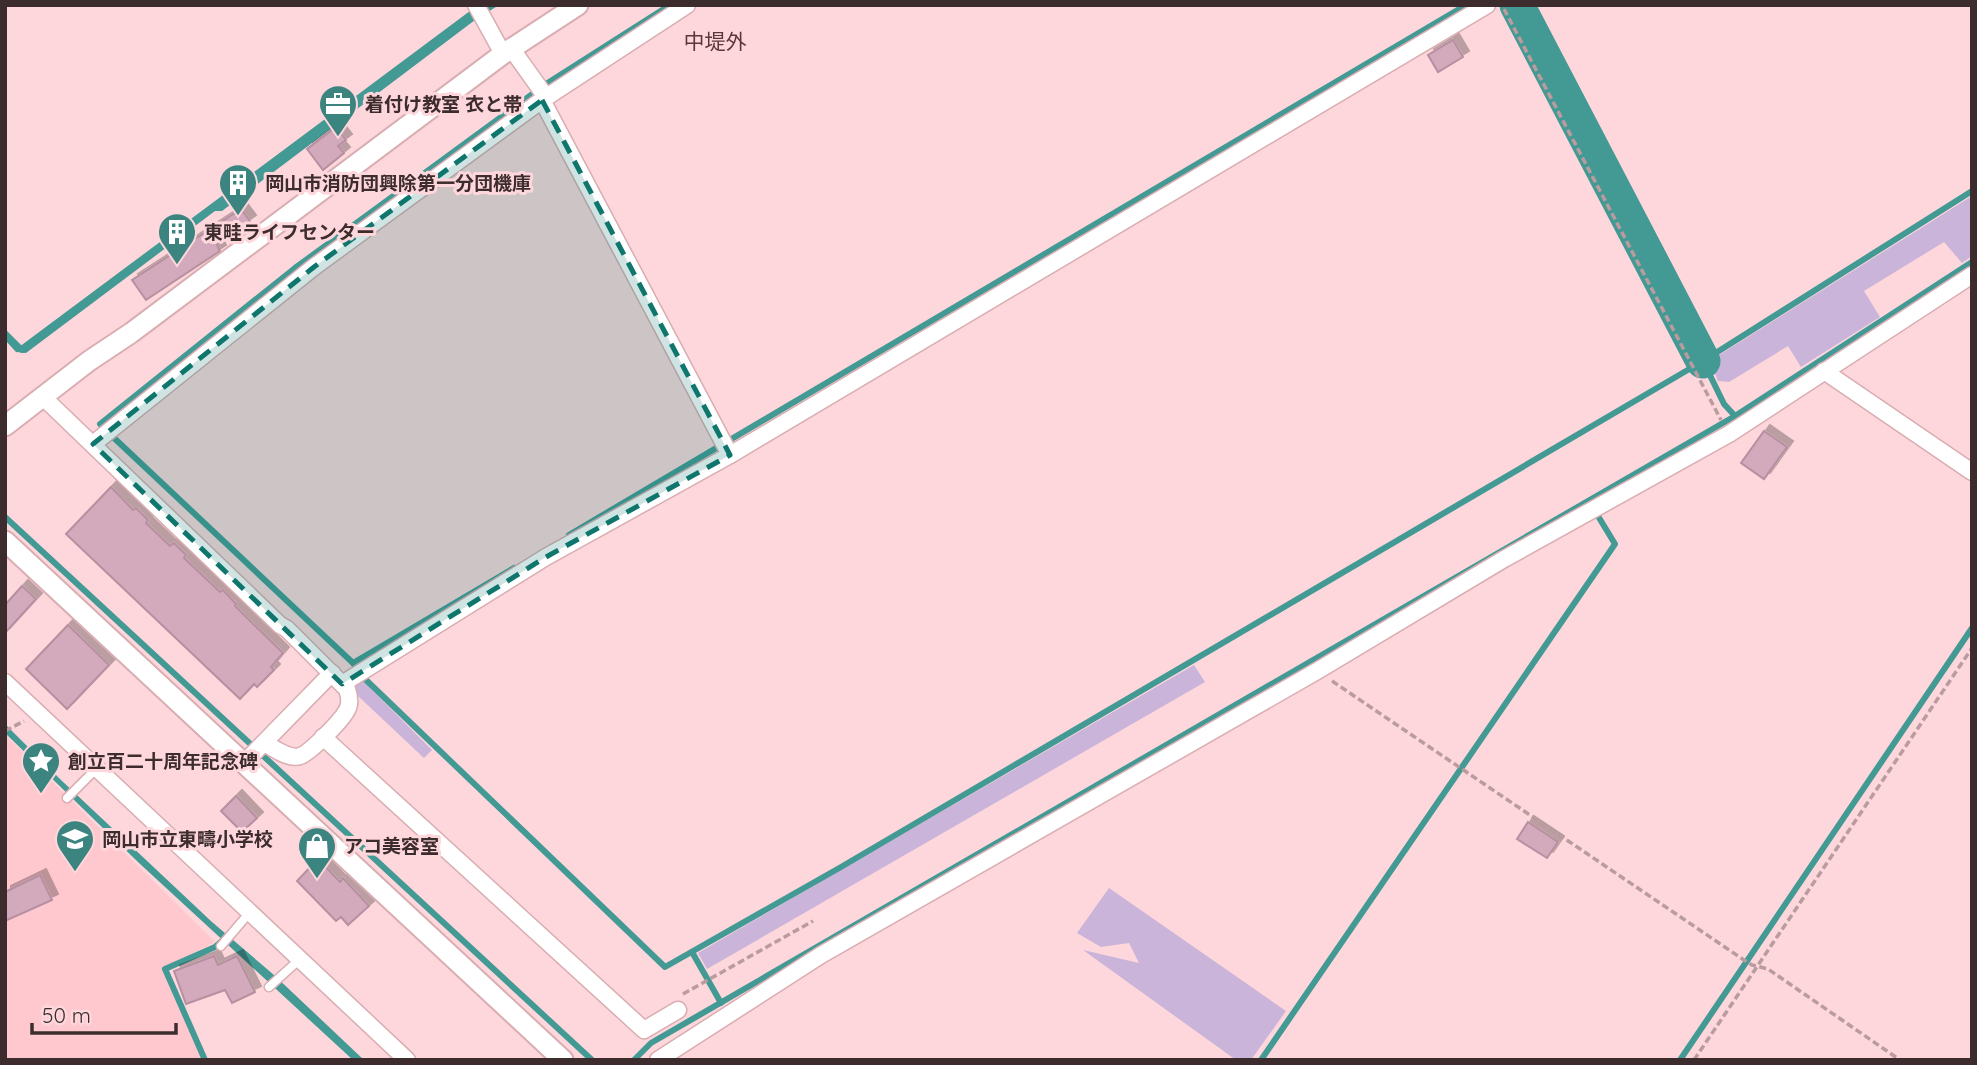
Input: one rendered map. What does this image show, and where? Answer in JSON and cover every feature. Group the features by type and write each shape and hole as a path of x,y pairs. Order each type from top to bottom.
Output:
{"street":[{"path":"5,426 507,51 578,5"},
{"path":"93,444 314,267 542,94 687,5"},
{"path":"256,752 349,675 726,448 1488,5"},
{"path":"479,11 542,94 726,448"},
{"path":"657,1060 821,955 1317,671 1504,559 1729,434 1972,275"},
{"path":"1824,371 1972,472"},
{"path":"43,397 349,675 350,696 347,710 302,756 256,752"},
{"path":"5,541 256,752 564,1060"},
{"path":"5,682 407,1060"},
{"path":"323,737 643,1030 678,1010"}],"lane":[{"path":"67,798 97,768"},
{"path":"221,946 250,912"},
{"path":"269,987 300,959"}],"path":[{"path":"1502,5 1720,417"},
{"path":"1694,1060 1754,966 1972,648"},
{"path":"1317,671 1744,960 1754,966 1768,969 1900,1060"},
{"path":"5,731 15,727"},
{"path":"705,983 813,921"}],"highlighted area":[{"path":"542,100 730,455 546,557 342,684 93,444 314,267"}],"shaded area":[{"path":"1972,196 1972,256 1962,263 1944,242 1864,291 1880,317 1801,367 1788,346 1729,382 1718,381 1714,371 1716,357"},
{"path":"1194,665 1205,682 707,969 698,953"},
{"path":"362,680 432,750 424,758 358,696 355,685"},
{"name":"岡山市立東疇小学校","path":"6,736 215,942 162,969 202,1060 5,1060"},
{"path":"1109,888 1286,1011 1251,1060 1236,1060 1083,950 1139,963 1129,943 1101,947 1077,933"}],"water":[{"path":"478,5 499,5 475,20 222,211 215,211 26,353 16,352 5,340 5,333 19,347"},
{"path":"5,724 212,922 274,975 364,1060 353,1060 139,863 5,733"}],"building":[{"path":"1453,40 1463,57 1438,72 1428,55"},
{"path":"336,127 346,140 338,146 344,153 323,170 307,149"},
{"name":"東畦ライフセンター","path":"241,209 250,221 217,245 220,251 146,300 132,280"},
{"path":"1764,431 1787,447 1764,479 1741,463"},
{"path":"111,487 133,510 136,508 148,520 146,523 170,546 174,543 186,555 184,558 220,592 223,590 235,606 283,653 271,667 274,670 257,687 254,684 240,699 66,534"},
{"path":"22,586 36,599 5,633 5,605"},
{"path":"68,625 109,665 67,709 26,669"},
{"path":"236,796 257,818 242,832 221,811"},
{"path":"1528,822 1558,842 1547,858 1517,839"},
{"path":"318,859 340,882 343,878 369,906 348,925 341,917 336,921 297,881"},
{"path":"40,875 52,900 5,921 5,892"},
{"path":"214,956 218,965 237,956 255,992 232,1003 225,990 186,1004 174,971"}],"waterway":[{"path":"103,428 100,424 295,268 546,84 670,5"},
{"path":"569,535 1466,5"},
{"path":"1517,5 1703,361"},
{"path":"113,437 353,663 365,679 665,967 841,867 1703,361 1972,191"},
{"path":"634,1060 651,1043 1735,416 1972,262"},
{"path":"5,333 22,350 25,348"},
{"path":"1703,361 1724,404 1735,416"},
{"path":"1261,1060 1615,544 1598,516"},
{"path":"5,517 592,1060"},
{"path":"353,663 514,568"},
{"path":"1680,1060 1972,628"},
{"path":"205,1060 165,969 215,947 223,940"},
{"path":"692,952 721,1003"}],"place":[{"name":"着付け教室 衣と帯","path":"338,138"},
{"name":"岡山市消防団興除第一分団機庫","path":"238,217"},
{"name":"東畦ライフセンター","path":"177,266"},
{"name":"創立百二十周年記念碑","path":"41,795"},
{"name":"岡山市立東疇小学校","path":"75,873"},
{"name":"アコ美容室","path":"317,880"}],"district":[{"name":"中堤外","path":"715,41"}]}
